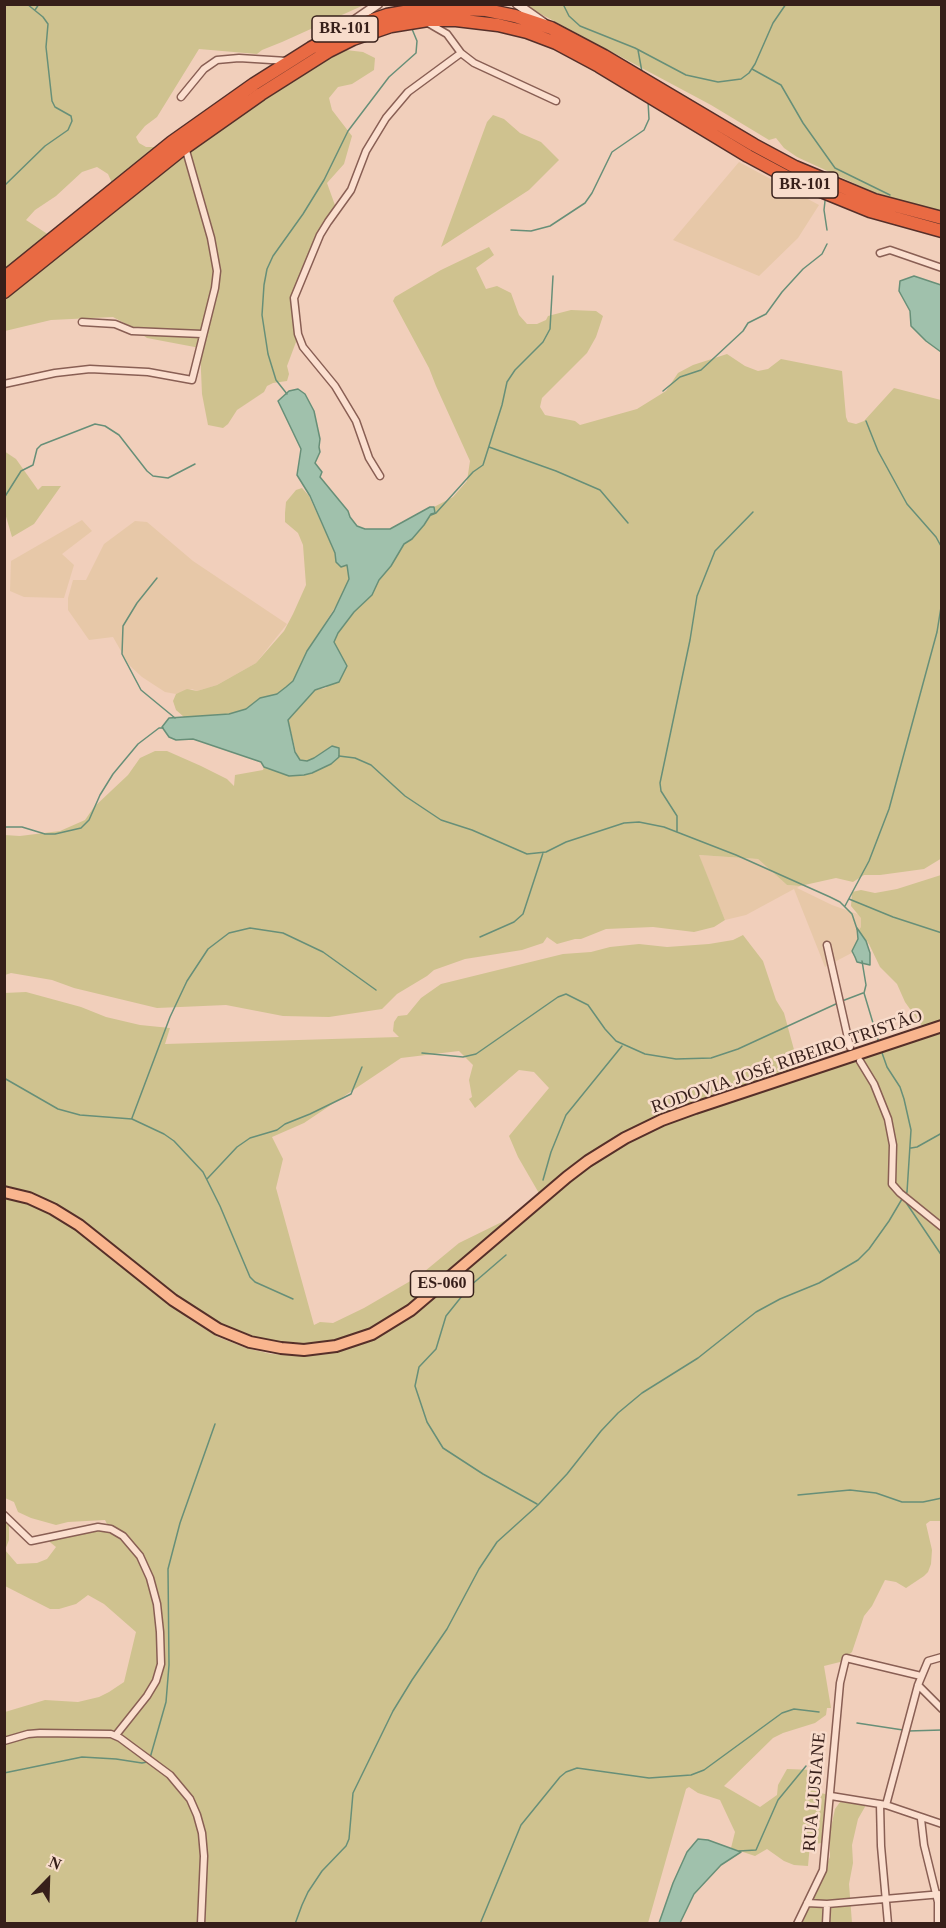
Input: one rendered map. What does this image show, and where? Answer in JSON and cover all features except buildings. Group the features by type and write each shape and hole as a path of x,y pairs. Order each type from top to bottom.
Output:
{"highway":[{"name":"BR-101","path":"4,278 185,132 231,99 336,34 387,15 413,9 457,8 493,12 551,28 604,56 744,140 795,167 874,200 942,218"},
{"name":"BR-101","path":"4,292 185,147 261,93 329,51 373,32 414,21 456,20 505,26 556,43 768,167 830,196 887,217 942,231"},
{"path":"887,217 942,238"}],"main road":[{"name":"RODOVIA JOSÉ RIBEIRO TRISTÃO","path":"4,1192 29,1198 79,1225 173,1300 198,1318 224,1332 259,1344 293,1350 336,1346 372,1334 411,1310 567,1177 625,1138 662,1120 695,1108 942,1026"}],"street":[{"path":"336,34 378,4"},
{"path":"517,4 551,28"},
{"path":"447,34 449,24 456,20"},
{"path":"414,21 433,25 447,34 461,53 488,70 555,101"},
{"path":"380,476 369,458 356,422 335,386 303,347 298,334 294,298 324,228 351,190 363,158 386,118 408,92 461,53"},
{"path":"180,97 204,69 217,60 239,58 290,61"},
{"path":"4,384 55,373 90,369 148,372 192,380 215,288 217,265 185,147"},
{"path":"880,253 890,250 942,268"},
{"path":"82,322 116,324 132,331 202,334"},
{"path":"827,945 850,1047"},
{"path":"860,1061 874,1084 891,1129 892,1184 942,1227"},
{"path":"4,1515 32,1541 90,1527 111,1530 128,1540 143,1562 157,1604 160,1669 147,1696 116,1735"},
{"path":"888,1923 881,1846 883,1805 921,1676 928,1661 942,1657"},
{"name":"RUA LUSIANE","path":"797,1923 823,1870 839,1691 846,1658 921,1676"},
{"path":"918,1685 942,1709"},
{"path":"4,1741 40,1733 116,1735 170,1775 184,1789 195,1808 200,1823 204,1849 201,1923"},
{"path":"831,1796 883,1805 942,1824"},
{"path":"921,1819 924,1845 939,1894 938,1923"},
{"path":"807,1902 827,1904 939,1894"},
{"path":"826,1923 827,1904"}],"shaded area":[{"path":"5,5 364,5 257,54 199,49 157,117 136,137 139,143 146,147 159,147 112,183 108,174 97,167 82,172 26,220 49,235 5,270"},
{"path":"524,5 941,5 941,212 873,192 797,157 784,148 776,138 769,140 711,105"},
{"path":"335,43 346,50 363,52 375,58 374,70 352,84 338,87 329,98 332,110 352,136 344,164 327,183 336,208 318,234 291,301 293,320 299,334 287,366 289,374 287,381 267,386 264,392 237,410 223,428 208,425 202,394 200,348 147,338 113,317 51,320 5,331 4,283 228,108 285,69"},
{"path":"493,115 504,119 520,133 541,142 559,160 529,190 441,247 487,122"},
{"path":"739,162 819,205 798,238 759,276 673,240"},
{"path":"489,247 494,255 476,268 486,289 497,286 511,293 519,315 527,324 537,324 546,320 548,316 571,310 596,311 603,316 596,337 587,353 542,398 540,407 545,415 575,421 580,425 637,409 666,391 678,373 693,365 727,354 745,366 758,371 768,369 781,359 842,371 846,417 848,422 856,424 864,421 894,388 941,400 942,858 924,869 864,875 853,882 836,878 800,886 787,885 758,859 699,855 725,920 714,927 694,932 653,927 606,929 581,939 557,944 547,937 543,943 522,950 465,959 434,970 397,994 382,1009 329,1017 283,1016 226,1005 157,1008 74,988 52,980 11,973 5,975 4,835 20,836 60,831 85,820 94,807 128,775 140,758 155,751 167,751 201,766 227,779 234,786 235,775 263,770 264,767 289,776 312,773 331,764 338,757 332,746 314,758 307,761 300,760 288,720 315,690 326,688 342,657 334,642 338,633 354,612 372,595 379,579 391,566 404,544 424,525 431,514 435,513 434,507 453,497 467,481 470,461 429,368 393,301 395,297 441,270"},
{"path":"914,276 941,285 941,352 911,326 910,311 899,291 900,281"},
{"path":"298,389 305,394 314,411 320,439 320,452 315,463 322,472 320,477 348,511 357,526 365,529 390,529 430,507 434,507 435,513 431,514 412,539 404,544 391,566 379,580 372,595 354,612 338,633 334,642 347,666 339,682 315,690 288,720 295,752 300,760 307,761 314,758 332,746 339,748 339,757 331,764 312,773 289,776 264,767 261,762 193,739 176,740 169,737 162,727 169,718 229,714 246,709 260,698 277,694 286,687 293,681 307,651 334,611 349,579 347,565 341,567 336,562 335,553 310,496 297,475 301,449 278,401 289,391"},
{"path":"4,451 16,459 38,490 42,486 61,486 34,524 12,537 5,513"},
{"path":"302,488 309,496 335,553 336,562 347,564 349,579 343,595 307,651 293,681 277,694 260,698 246,709 229,714 184,717 176,710 173,701 176,694 187,689 197,691 217,685 256,663 284,631 293,614 306,585 303,545 298,533 285,522 285,513 286,502 296,490"},
{"path":"82,520 92,531 62,554 74,565 64,598 24,597 10,591 11,561"},
{"path":"135,521 147,522 193,561 287,624 256,663 217,685 176,694 165,692 142,677 129,665 113,637 89,640 68,610 68,598 73,580 86,580 104,544"},
{"path":"698,855 758,859 787,885 800,886 797,888 832,905 866,917 880,938 825,967 794,889 746,915 725,920"},
{"path":"941,875 941,1020 922,1026 905,1002 897,984 880,967 868,942 858,932 861,927 861,918 851,906 852,892 861,890 875,893 897,889"},
{"path":"857,928 866,941 870,953 870,965 857,962 852,951 858,939"},
{"path":"743,935 763,961 776,1000 784,1013 799,1068 714,1094 630,1130 592,1151 540,1195 518,1157 509,1136 549,1088 534,1072 519,1070 475,1108 469,1099 472,1097 469,1080 473,1065 459,1051 401,1058 304,1123 272,1137 283,1159 276,1188 314,1325 320,1322 333,1323 364,1308 419,1276 459,1243 508,1219 512,1220 396,1314 335,1343 315,1346 251,1340 195,1312 81,1218 40,1197 5,1187 4,993 26,992 81,1007 106,1017 140,1025 170,1028 165,1044 399,1037 393,1031 394,1022 398,1016 407,1015 421,998 441,984 563,954 639,944 667,947 709,944 733,940"},
{"path":"941,1029 942,1521 930,1521 926,1524 932,1550 931,1564 924,1576 906,1588 896,1582 885,1580 872,1606 864,1616 852,1652 840,1662 824,1666 831,1708 827,1708 826,1715 815,1723 773,1738 724,1786 760,1807 777,1795 778,1785 787,1769 813,1770 815,1791 828,1795 824,1821 824,1843 810,1844 808,1866 794,1865 784,1861 767,1849 755,1856 731,1848 735,1832 720,1800 698,1793 689,1787 686,1789 648,1923 5,1923 5,1712 45,1700 78,1702 109,1692 124,1682 136,1632 104,1604 88,1595 76,1604 50,1609 5,1586 4,1520 9,1526 9,1540 5,1550 17,1564 37,1563 47,1559 56,1547 46,1539 53,1535 87,1527 111,1532 105,1520 56,1525 31,1518 18,1512 14,1502 5,1498 5,1198 53,1214 85,1233 189,1319 218,1337 246,1348 271,1354 305,1356 327,1354 351,1345 461,1273 598,1158 614,1148 675,1119"},
{"path":"840,1802 866,1805 858,1819 852,1845 853,1863 849,1884 852,1923 802,1924 830,1857 830,1832 835,1809"},
{"path":"698,1839 708,1840 741,1852 721,1865 694,1894 680,1923 659,1923 687,1852"}],"waterway":[{"path":"4,186 45,146 68,130 72,121 71,116 55,107 52,101 46,47 48,24 27,4"},
{"path":"35,10 39,4"},
{"path":"563,4 569,16 580,26 635,48 686,75 718,82 741,79 749,73 773,23 786,4"},
{"path":"287,394 276,380 268,354 262,315 267,269 273,256 324,180 348,131 389,77 416,53 417,41 412,29"},
{"path":"638,50 642,72"},
{"path":"752,69 781,85 803,123 835,168 890,195"},
{"path":"511,230 531,231 550,226 585,203 612,152 644,130 649,119 648,101"},
{"path":"825,201 827,230"},
{"path":"663,391 680,377 701,370 743,331 748,323 766,314 803,269 822,254 827,244"},
{"path":"431,515 436,513 473,472 483,465 507,382 515,370 543,342 550,329 553,276"},
{"path":"866,421 878,451 907,504 936,537 942,548"},
{"path":"4,498 21,471 33,465 37,449 41,445 95,424 105,426 119,435 153,476 168,478 195,464"},
{"path":"489,447 556,471 600,490 628,523"},
{"path":"677,831 677,816 661,791 660,783 697,596 715,551 753,512"},
{"path":"157,578 137,603 123,626 122,654 141,690 175,718"},
{"path":"845,906 869,861 889,809 937,632 942,601"},
{"path":"4,827 22,827 45,834 81,828 89,820 100,795 113,774 138,744 159,728 163,728"},
{"path":"339,756 355,758 371,765 405,796 441,820 472,830 527,854 546,852 566,842 624,823 639,822 664,827 736,855 840,902 852,914 857,929"},
{"path":"480,937 514,922 523,914 543,853"},
{"path":"849,899 942,933"},
{"path":"132,1118 170,1017 187,981 208,949 229,933 250,928 283,933 323,952 376,990"},
{"path":"862,961 866,985 864,993 879,1043"},
{"path":"842,1001 863,993"},
{"path":"422,1053 463,1057 476,1054 558,997 566,994 588,1005 616,1041 645,1054 676,1059 711,1058 738,1049 838,1003"},
{"path":"543,1180 566,1115 622,1046"},
{"path":"881,1050 887,1067 900,1087 911,1130 905,1195"},
{"path":"207,1179 237,1147 250,1138 277,1130 285,1124 351,1094 362,1067"},
{"path":"4,1078 58,1109 80,1115 132,1119 174,1141 203,1172 250,1277 255,1282 293,1299"},
{"path":"911,1148 942,1133"},
{"path":"295,1924 308,1892 322,1871 346,1846 349,1839 353,1793 393,1711 447,1629 479,1569 497,1542 538,1505 618,1413 642,1393 698,1358 756,1312 819,1283 858,1260 869,1249 902,1199"},
{"path":"905,1201 942,1256"},
{"path":"506,1255 470,1286 446,1316 436,1349 419,1367 415,1386 427,1422 443,1448 483,1474 537,1504"},
{"path":"150,1758 166,1702 169,1665 168,1569 180,1523 215,1424"},
{"path":"798,1495 850,1490 876,1493 902,1502 923,1502 942,1498"},
{"path":"480,1924 521,1825 566,1772 577,1768 649,1778 691,1775 704,1770 782,1713 794,1709 819,1712"},
{"path":"857,1723 903,1730"},
{"path":"908,1731 942,1730"},
{"path":"4,1773 82,1757 147,1762"},
{"path":"739,1851 756,1850 778,1800 806,1766"}]}
